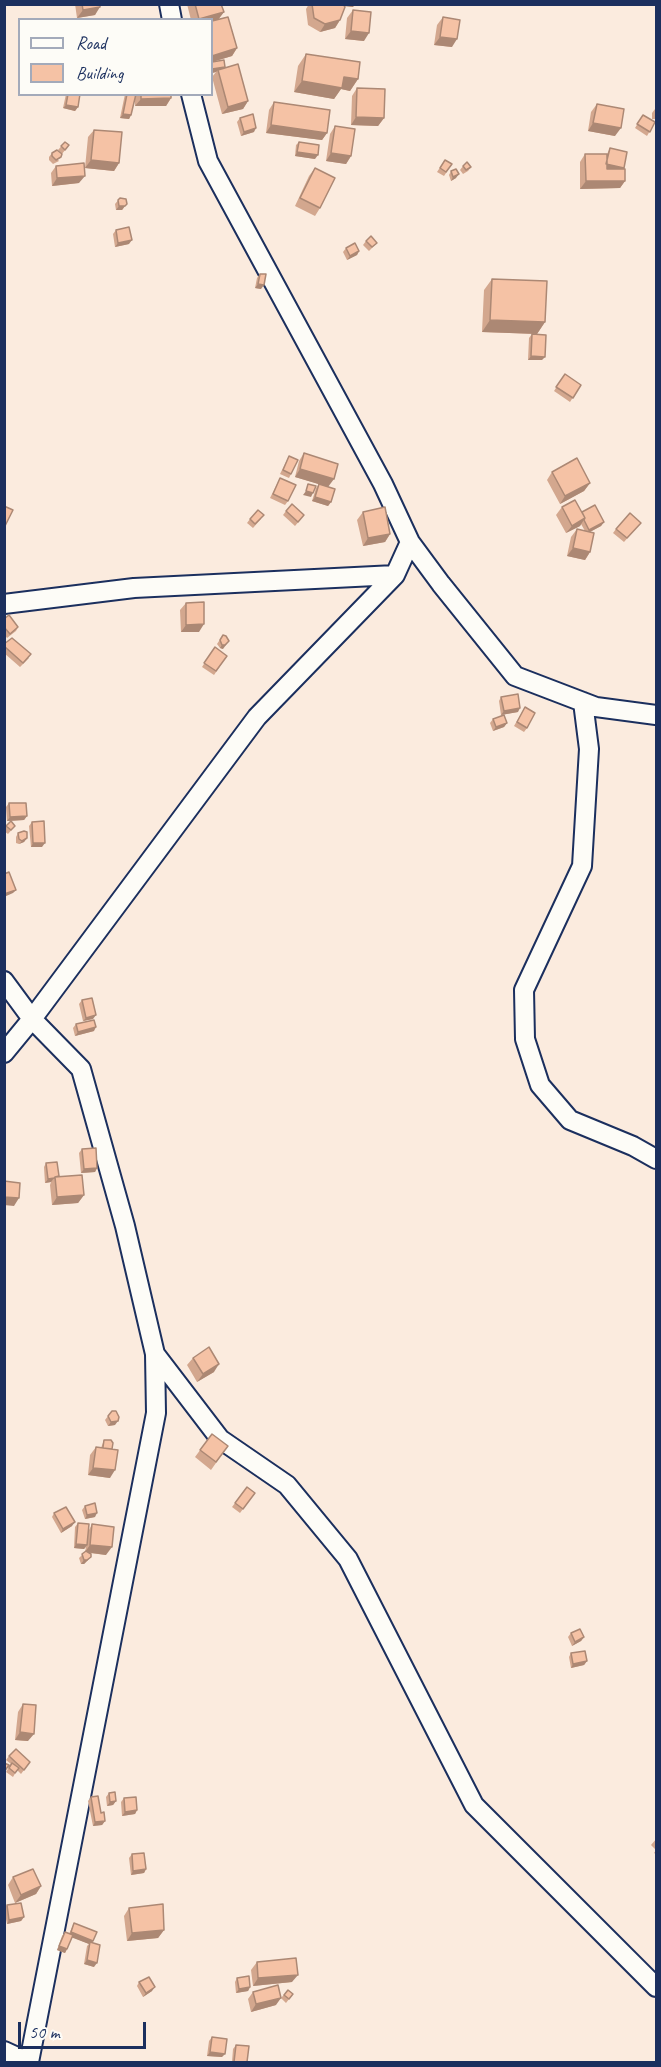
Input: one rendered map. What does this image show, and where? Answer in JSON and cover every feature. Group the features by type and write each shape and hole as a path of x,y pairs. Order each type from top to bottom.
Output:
{"street":[{"path":"192,96 208,160 383,484 410,542 441,584 515,676 596,707 657,715"},
{"path":"4,1053 32,1019 257,717 395,575 410,542"},
{"path":"4,604 134,588 395,575"},
{"path":"583,702 589,749 582,866 524,990 525,1039 540,1085 570,1120 633,1146 657,1159"},
{"path":"4,981 32,1019 81,1069 125,1226 154,1354 156,1413 28,2062 4,2051"},
{"path":"154,1354 220,1439 287,1485 348,1559 474,1805 657,1987"}],"building":[{"path":"82,4 100,4 100,7 83,10"},
{"path":"195,4 221,4 224,12 199,18"},
{"path":"312,4 343,4 345,7 340,20 325,24 314,18"},
{"path":"353,10 371,12 369,33 351,31"},
{"path":"228,17 237,48 213,56 213,21"},
{"path":"443,17 460,20 457,39 440,37"},
{"path":"306,54 360,62 358,79 344,77 342,88 302,81"},
{"path":"224,60 225,67 213,69 213,62"},
{"path":"238,64 248,101 228,107 218,70"},
{"path":"357,88 385,89 384,118 356,117"},
{"path":"68,96 80,96 78,107 66,105"},
{"path":"127,96 136,96 131,115 123,114"},
{"path":"141,96 171,96 171,98 141,99"},
{"path":"274,102 330,110 327,133 271,125"},
{"path":"597,104 624,109 621,128 593,123"},
{"path":"253,114 256,128 244,132 240,118"},
{"path":"643,115 655,122 650,132 637,124"},
{"path":"335,126 355,129 351,156 331,153"},
{"path":"94,130 122,132 119,163 91,160"},
{"path":"65,142 69,145 65,150 61,146"},
{"path":"299,142 319,145 318,155 297,152"},
{"path":"610,148 627,152 624,168 606,164"},
{"path":"57,150 62,154 56,160 52,153"},
{"path":"585,154 607,154 607,169 625,169 625,181 586,181"},
{"path":"445,160 452,164 446,172 440,168"},
{"path":"467,162 471,167 466,170 463,166"},
{"path":"84,163 85,176 57,178 56,166"},
{"path":"315,168 335,178 320,208 300,198"},
{"path":"456,169 459,174 453,177 451,171"},
{"path":"120,198 126,199 125,206 119,206"},
{"path":"129,227 132,240 118,243 116,230"},
{"path":"371,236 377,243 372,247 366,241"},
{"path":"355,243 359,251 350,256 346,248"},
{"path":"260,274 266,274 264,285 258,284"},
{"path":"492,279 547,281 545,322 490,320"},
{"path":"532,334 546,335 545,357 531,356"},
{"path":"565,374 581,385 573,398 556,387"},
{"path":"304,453 338,464 334,479 300,469"},
{"path":"289,456 298,460 291,474 283,470"},
{"path":"577,458 590,483 565,496 552,472"},
{"path":"280,478 296,485 288,501 273,494"},
{"path":"308,484 316,486 313,493 306,491"},
{"path":"319,484 335,489 331,502 315,497"},
{"path":"575,500 585,518 572,526 562,507"},
{"path":"292,504 304,515 298,522 286,511"},
{"path":"595,505 604,522 589,530 582,512"},
{"path":"4,506 13,510 4,528"},
{"path":"385,507 390,534 368,538 363,512"},
{"path":"258,510 264,515 255,524 250,519"},
{"path":"630,513 641,523 627,538 616,529"},
{"path":"577,529 594,533 590,552 573,548"},
{"path":"204,602 204,624 186,625 186,603"},
{"path":"9,615 18,627 10,634 4,627 4,619"},
{"path":"223,635 229,641 225,645 222,645 220,640"},
{"path":"12,638 31,654 23,663 4,646"},
{"path":"215,647 227,656 216,671 204,663"},
{"path":"518,694 520,708 504,711 501,697"},
{"path":"525,707 535,713 527,728 517,722"},
{"path":"504,715 507,723 496,727 493,719"},
{"path":"9,803 26,803 27,816 10,817"},
{"path":"11,821 15,826 11,830 6,826"},
{"path":"44,821 45,843 33,843 32,822"},
{"path":"27,832 27,838 22,841 18,833"},
{"path":"9,872 16,890 4,894 4,874"},
{"path":"92,998 96,1015 86,1018 82,1000"},
{"path":"94,1020 96,1027 78,1032 76,1024"},
{"path":"96,1148 97,1168 84,1169 82,1149"},
{"path":"57,1162 59,1176 48,1179 46,1163"},
{"path":"82,1175 84,1195 57,1197 55,1177"},
{"path":"4,1181 20,1183 19,1198 4,1197"},
{"path":"209,1347 219,1364 203,1374 193,1358"},
{"path":"112,1411 116,1411 118,1421 111,1422 108,1416"},
{"path":"212,1434 228,1446 216,1462 200,1450"},
{"path":"104,1440 111,1440 112,1449 103,1448"},
{"path":"96,1447 118,1450 115,1470 93,1468"},
{"path":"247,1487 255,1493 243,1509 235,1503"},
{"path":"95,1503 97,1513 87,1515 85,1506"},
{"path":"66,1507 75,1522 63,1529 54,1513"},
{"path":"78,1523 89,1524 87,1545 76,1544"},
{"path":"92,1524 114,1527 112,1547 90,1545"},
{"path":"86,1551 91,1554 91,1557 84,1560 82,1554"},
{"path":"580,1629 584,1637 575,1642 571,1633"},
{"path":"585,1651 587,1661 573,1664 571,1653"},
{"path":"23,1704 36,1705 34,1734 20,1732"},
{"path":"16,1749 30,1762 24,1770 9,1756"},
{"path":"12,1763 19,1768 15,1773 9,1768"},
{"path":"115,1792 116,1801 110,1802 109,1793"},
{"path":"98,1796 105,1821 95,1822 91,1797"},
{"path":"136,1797 137,1810 125,1812 124,1798"},
{"path":"144,1853 146,1869 133,1871 132,1854"},
{"path":"33,1869 41,1886 21,1895 13,1877"},
{"path":"21,1903 24,1917 9,1920 7,1905"},
{"path":"163,1904 164,1930 132,1933 129,1908"},
{"path":"74,1923 97,1932 93,1941 71,1932"},
{"path":"65,1932 73,1935 67,1949 59,1946"},
{"path":"90,1942 100,1945 97,1963 87,1960"},
{"path":"296,1958 298,1975 258,1978 257,1962"},
{"path":"249,1976 250,1987 239,1989 237,1978"},
{"path":"149,1977 155,1987 146,1993 139,1982"},
{"path":"278,1985 281,1998 256,2004 253,1992"},
{"path":"288,1990 293,1994 289,1999 284,1995"},
{"path":"212,2037 227,2039 225,2054 210,2052"},
{"path":"236,2045 249,2046 247,2062 234,2062"}]}
